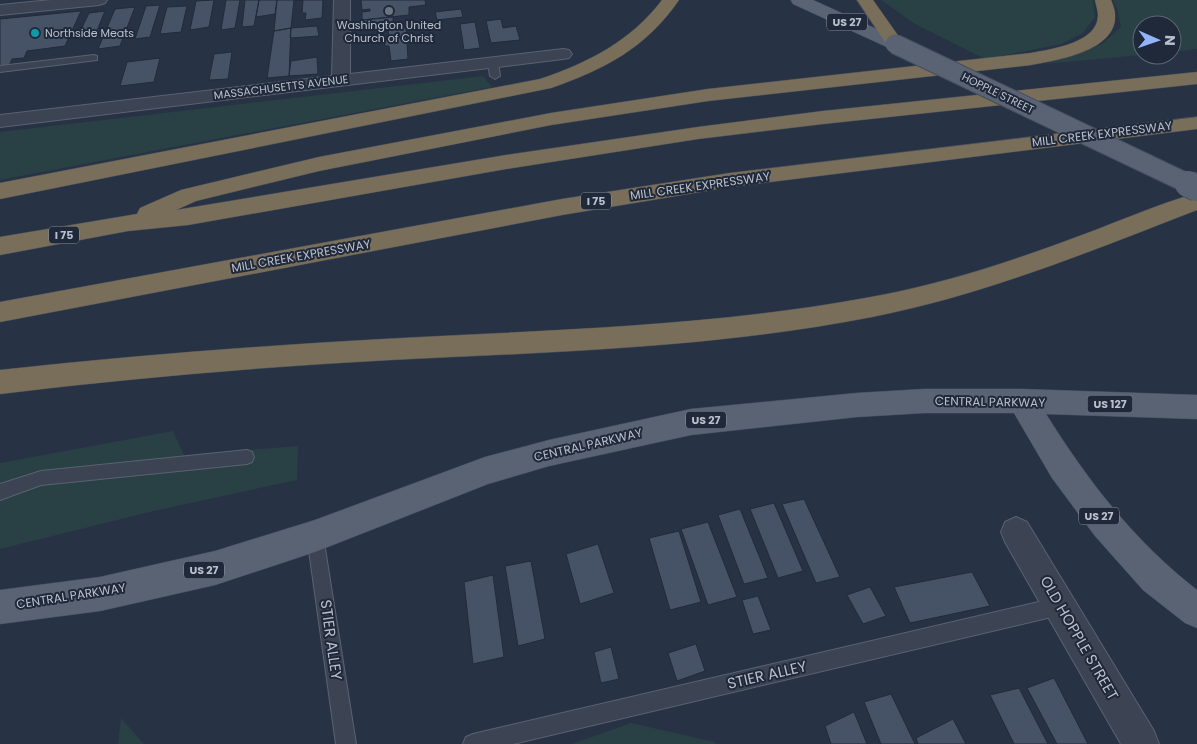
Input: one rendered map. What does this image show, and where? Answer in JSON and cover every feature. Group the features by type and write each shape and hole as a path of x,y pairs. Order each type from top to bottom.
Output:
{"highway":[{"path":"0,191 544,84 574,74 624,48 662,14 671,0"},
{"path":"865,0 895,44"},
{"path":"128,223 189,195 319,164 467,134 618,108 708,95 1031,59 1058,54 1096,38 1104,30 1108,18 1104,0"},
{"name":"I 75","path":"0,246 128,223 188,217 580,150 699,132 908,108 1111,89 1197,78"},
{"name":"MILL CREEK EXPRESSWAY","path":"0,312 562,207 730,180 1197,123"},
{"path":"0,382 116,368 230,358 592,340 796,320 875,307 946,290 1046,259 1197,201"}],"main road":[{"name":"HOPPLE STREET","path":"799,0 1197,188"},
{"name":"CENTRAL PARKWAY","path":"0,607 100,594 215,568 315,536 485,471 549,453 691,422 857,405 924,401 1022,401 1197,407"},
{"name":"US 27","path":"1022,401 1063,468 1106,525 1155,578 1197,611"}],"street":[{"path":"0,10 99,0"},
{"path":"341,79 342,0"},
{"name":"MASSACHUSETTS AVENUE","path":"0,121 341,79 494,69 563,54"},
{"name":"OLD HOPPLE STREET","path":"1016,532 1141,744"}],"lane":[{"path":"0,68 94,58"},
{"path":"0,493 6,489 41,478 247,457"},
{"name":"STIER ALLEY","path":"315,536 346,744"},
{"name":"STIER ALLEY","path":"473,744 1060,606"}],"green space":[{"path":"881,0 1093,0 1095,17 1083,33 1062,44 985,59 915,24"},
{"path":"1113,0 1197,0 1197,49 1182,51 1182,15 1132,15 1132,56 1044,64 1102,44 1121,27"},
{"path":"483,76 492,87 0,180 0,132"},
{"path":"173,431 184,455 298,446 297,480 154,511 0,549 0,463"},
{"path":"121,718 144,744 118,744"},
{"path":"631,723 715,742 716,744 572,744"}],"building":[{"path":"214,0 209,27 190,30 196,1"},
{"path":"226,0 240,0 235,28 221,30"},
{"path":"245,0 259,0 254,26 242,27"},
{"path":"259,0 277,0 275,14 256,17"},
{"path":"277,0 294,0 291,28 274,31"},
{"path":"303,0 323,0 322,18 305,20 306,13 302,13"},
{"name":"Washington United Church of Christ","path":"361,0 425,0 426,5 409,7 409,15 362,20 362,12 370,11 370,9 362,10"},
{"path":"160,5 150,37 135,39 146,6"},
{"path":"187,6 181,32 160,34 167,7"},
{"path":"135,7 120,46 98,49 115,9"},
{"path":"461,9 463,17 437,20 435,12"},
{"name":"Northside Meats","path":"81,11 65,46 27,51 24,58 12,59 9,66 0,67 0,19"},
{"path":"105,11 94,38 76,40 89,13"},
{"path":"393,17 393,26 362,30 362,20"},
{"path":"501,19 503,28 516,26 520,40 491,43 486,21"},
{"path":"475,22 480,48 464,50 460,24"},
{"path":"317,26 319,36 290,38 291,28"},
{"path":"406,27 408,59 391,61 389,46 385,46 385,39 389,38 388,29"},
{"path":"291,28 289,76 267,78 274,31"},
{"path":"232,52 228,79 209,80 214,54"},
{"path":"317,57 318,74 289,76 291,61"},
{"path":"160,58 154,82 120,86 127,62"},
{"path":"804,499 840,577 816,583 782,504"},
{"path":"774,503 803,571 778,578 750,509"},
{"path":"740,509 768,578 744,584 718,515"},
{"path":"708,522 737,597 708,605 681,529"},
{"path":"679,531 701,602 670,610 649,538"},
{"path":"598,544 614,593 580,604 566,554"},
{"path":"531,561 545,639 518,646 505,566"},
{"path":"972,572 990,606 910,623 894,587"},
{"path":"493,575 504,657 473,664 464,582"},
{"path":"870,587 886,616 863,624 847,595"},
{"path":"758,596 771,630 753,634 742,600"},
{"path":"696,644 705,671 677,681 668,653"},
{"path":"611,647 619,679 601,683 594,652"},
{"path":"1054,678 1088,744 1057,744 1027,688"},
{"path":"1019,688 1048,744 1014,744 990,695"},
{"path":"891,694 915,744 881,744 864,702"},
{"path":"854,712 867,744 831,744 825,726"},
{"path":"953,719 966,744 918,744 916,738"}],"place":[{"name":"Washington United Church of Christ","path":"389,11"},
{"name":"Northside Meats","path":"35,33"}]}
